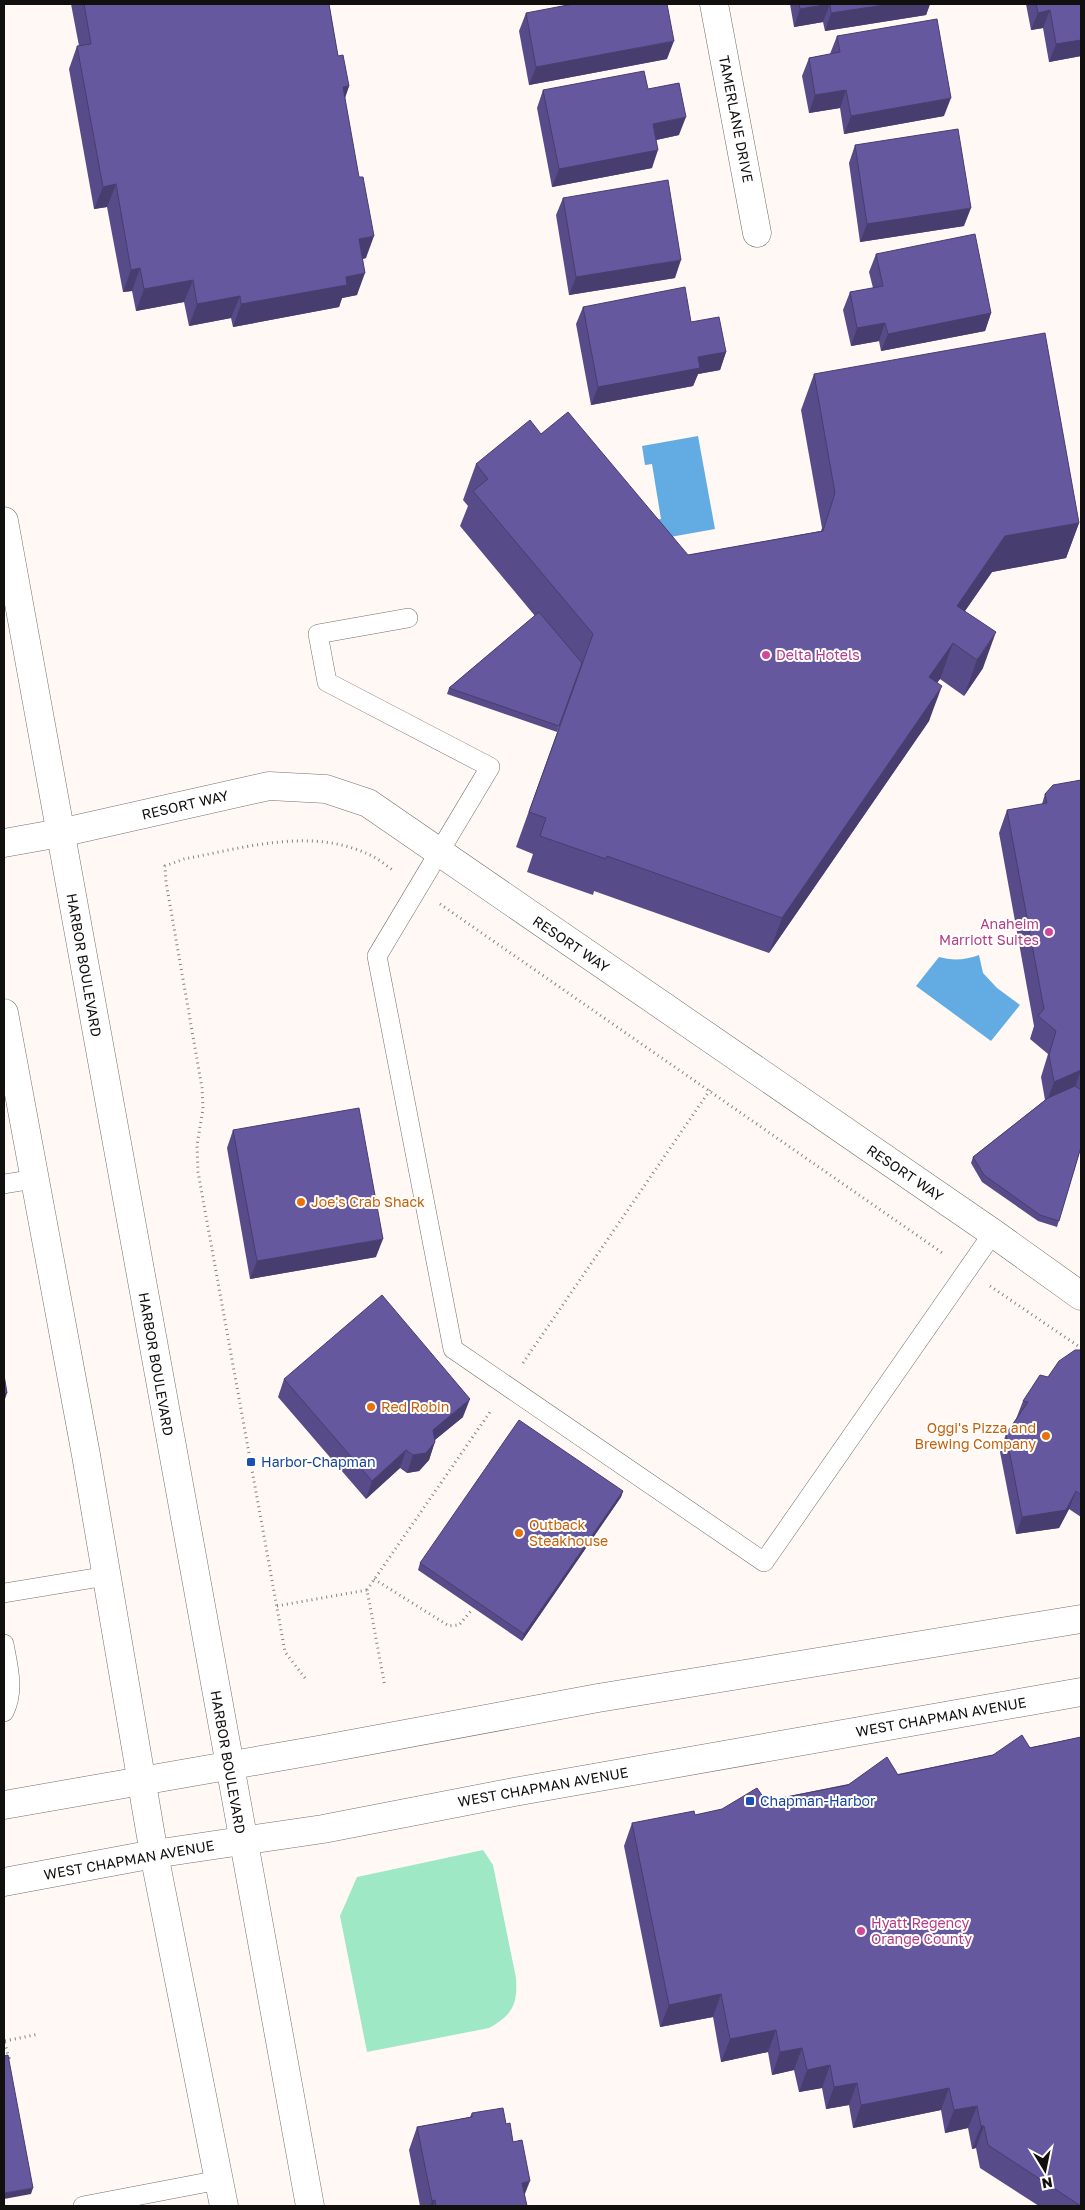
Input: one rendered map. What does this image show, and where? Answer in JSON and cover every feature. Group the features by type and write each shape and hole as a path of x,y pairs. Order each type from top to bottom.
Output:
{"main road":[{"name":"TAMERLANE DRIVE","path":"714,4 757,234"},
{"name":"HARBOR BOULEVARD","path":"4,521 228,1765 310,2206"},
{"name":"RESORT WAY","path":"4,843 60,833 269,786 326,790 368,803 993,1233 1081,1296"},
{"path":"4,1013 107,1576 154,1854 222,2193"},
{"path":"4,1805 598,1698 1081,1619"},
{"name":"WEST CHAPMAN AVENUE","path":"4,1882 154,1854 323,1829 514,1792 1081,1692"}],"lane":[{"path":"408,618 318,634 327,682 490,767 377,956 453,1350 764,1562 993,1233"},
{"path":"4,1184 34,1179"},
{"path":"4,1593 107,1576"},
{"path":"4,1644 10,1682 8,1704 4,1712"},
{"path":"83,2206 222,2193"}],"path":[{"path":"305,1678 285,1652 198,1172 197,1146 203,1109 202,1088 166,882 165,866 184,859 272,843 301,840 336,844 372,856 1081,1348"},
{"path":"385,1687 367,1590 710,1090"},
{"path":"374,1578 448,1626 459,1625 471,1611"},
{"path":"277,1606 367,1590"},
{"path":"4,2059 9,2058 4,2041 39,2034"}],"green space":[{"path":"483,1850 493,1865 516,1978 516,1995 512,2008 503,2019 489,2028 367,2052 340,1916 357,1877"}],"water":[{"path":"698,436 715,529 659,539 655,520 661,519 652,464 645,465 642,446"},
{"path":"979,955 983,973 997,988 1020,1005 991,1041 916,986 939,957 959,959"}],"building":[{"path":"84,4 329,4 338,56 343,55 349,86 343,87 359,177 363,177 374,236 359,239 365,273 346,277 347,285 241,304 240,296 197,304 193,280 144,289 140,268 131,270 116,184 103,187 77,46 91,44"},
{"path":"573,4 667,4 674,41 536,67 526,13"},
{"path":"799,4 830,4 800,9"},
{"path":"830,4 891,4 831,13"},
{"path":"1036,4 1081,4 1081,40 1056,44 1050,10 1038,13"},
{"path":"937,19 951,98 851,116 846,90 815,95 809,58 840,52 837,36"},
{"path":"644,71 648,89 679,83 686,117 653,124 658,150 559,169 543,90"},
{"path":"958,129 971,208 867,224 855,145"},
{"path":"668,180 681,260 576,277 563,198"},
{"path":"975,234 991,313 888,334 885,323 857,328 850,292 883,286 876,254"},
{"path":"685,287 691,322 719,317 726,352 698,357 700,368 598,387 583,307"},
{"name":"Delta Hotels","path":"1045,333 1079,523 1005,536 957,606 996,632 977,660 953,643 929,677 942,686 782,918 607,856 606,859 540,836 546,818 529,812 593,634 473,491 488,479 476,464 530,420 541,434 568,412 688,555 823,531 835,493 814,374"},
{"path":"539,612 582,663 559,726 449,688"},
{"name":"Anaheim Marriott Suites","path":"1081,780 1081,1070 1054,1082 1049,1055 1056,1031 1038,1016 1044,1009 1007,810 1047,803 1045,794 1053,785"},
{"path":"1075,1086 1081,1090 1081,1147 1059,1221 1040,1215 984,1175 973,1157 1048,1098"},
{"name":"Joe's Crab Shack","path":"359,1108 383,1239 257,1261 233,1130"},
{"name":"Red Robin","path":"382,1295 470,1399 433,1430 435,1442 426,1453 413,1455 406,1450 372,1481 284,1379"},
{"name":"Oggi's Pizza and Brewing Company","path":"1075,1350 1081,1350 1081,1495 1076,1491 1066,1510 1022,1517 1006,1434 1028,1402 1023,1401 1040,1375 1048,1377 1059,1361"},
{"path":"4,1375 7,1393 4,1394"},
{"name":"Outback Steakhouse","path":"519,1420 623,1491 524,1634 420,1563"},
{"name":"Hyatt Regency Orange County","path":"1022,1735 1030,1748 1081,1737 1081,2206 988,2145 984,2126 981,2126 977,2106 954,2110 949,2088 861,2105 857,2083 834,2087 830,2065 807,2070 802,2048 780,2052 776,2030 730,2039 721,1994 669,2005 632,1823 694,1811 695,1815 722,1809 757,1788 766,1801 848,1785 887,1757 898,1775 993,1755"},
{"path":"8,2055 33,2188 4,2193 4,2056"},
{"path":"503,2108 506,2124 510,2123 513,2142 522,2140 530,2181 522,2183 527,2206 436,2206 435,2200 432,2201 417,2127 472,2117 472,2113"}],"place":[{"name":"Delta Hotels","path":"766,655"},
{"name":"Anaheim Marriott Suites","path":"1049,932"},
{"name":"Joe's Crab Shack","path":"301,1202"},
{"name":"Red Robin","path":"371,1407"},
{"name":"Oggi's Pizza and Brewing Company","path":"1046,1436"},
{"name":"Harbor-Chapman","path":"251,1462"},
{"name":"Outback Steakhouse","path":"519,1533"},
{"name":"Chapman-Harbor","path":"750,1801"},
{"name":"Hyatt Regency Orange County","path":"861,1931"}]}
